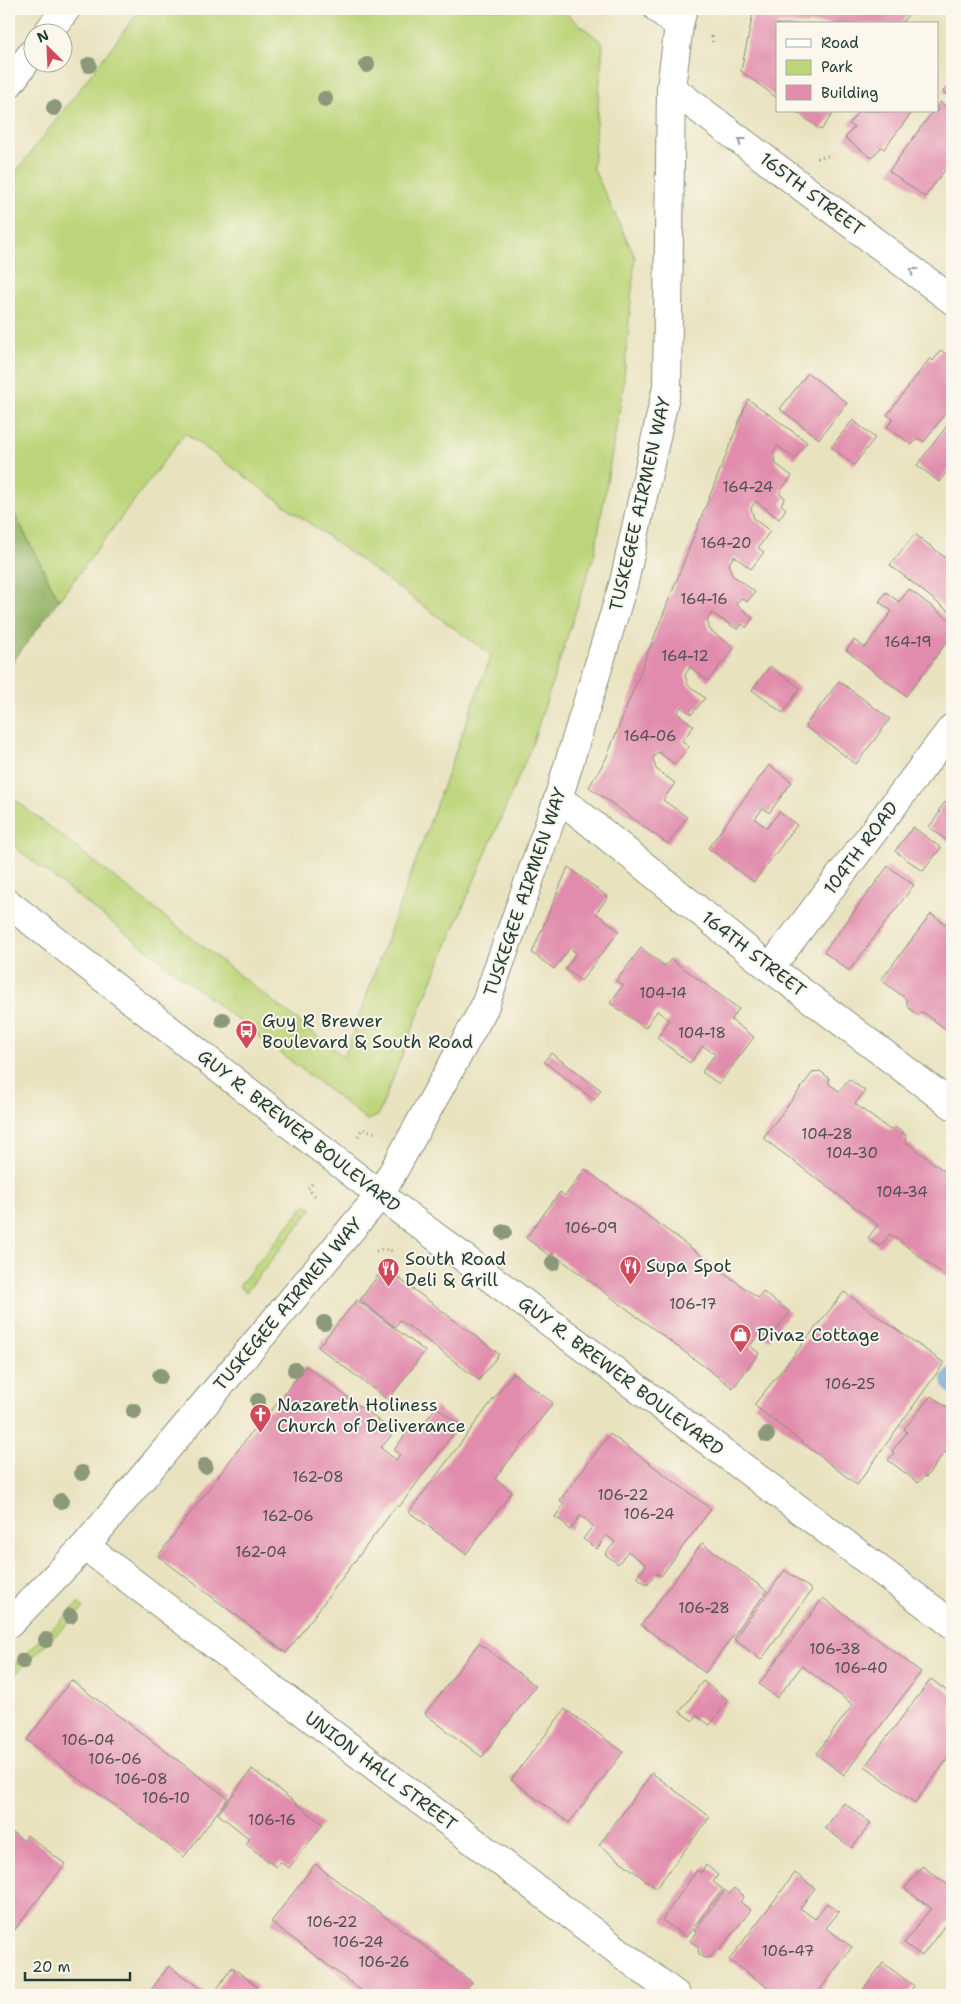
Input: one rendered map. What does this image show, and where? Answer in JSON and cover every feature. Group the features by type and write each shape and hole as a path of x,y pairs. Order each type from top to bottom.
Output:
{"street":[{"path":"56,22 66,9"},
{"path":"658,9 681,17"},
{"name":"TUSKEGEE AIRMEN WAY","path":"9,1624 86,1546 380,1195 484,1008 558,799 624,582 667,387 671,88 681,17"},
{"path":"9,84 22,66"},
{"name":"165TH STREET","path":"671,88 952,300"},
{"name":"104TH ROAD","path":"770,968 952,728"},
{"name":"164TH STREET","path":"558,799 576,811 770,968 952,1105"},
{"name":"GUY R. BREWER BOULEVARD","path":"9,904 380,1195 952,1624"},
{"name":"UNION HALL STREET","path":"86,1546 676,1995"}],"path":[{"path":"358,1136 362,1129 377,1134"},
{"path":"313,1182 308,1189 317,1198"},
{"path":"382,1249 392,1251"}],"green space":[{"path":"141,9 560,9 603,43 593,168 635,257 623,388 595,552 532,745 430,985 378,1116 367,1120 9,843 9,795 344,1057 491,655 185,433 59,600 9,503 9,181"},
{"path":"9,503 59,600 9,667"},
{"path":"306,1204 312,1209 246,1292 239,1286"},
{"path":"79,1603 84,1608 9,1680 9,1670"}],"water":[{"path":"952,1368 952,1395 943,1387 942,1377 948,1369"}],"building":[{"path":"754,9 912,10 903,22 776,22 776,97 741,71"},
{"path":"952,79 952,98 943,92"},
{"path":"940,102 952,111 952,160 925,197 889,171 932,112 938,112"},
{"path":"796,112 834,112 821,130"},
{"path":"858,112 912,112 884,149 881,147 872,158 845,138 854,127 849,124"},
{"path":"941,350 952,359 952,404 924,442 918,438 912,445 887,427 893,419 887,415 930,358 933,361"},
{"path":"808,373 847,403 819,439 780,409"},
{"path":"748,399 807,442 795,459 778,446 773,452 776,464 792,476 779,493 785,498 781,504 786,509 779,519 756,501 751,508 754,519 770,531 758,548 764,552 751,569 734,556 729,564 732,575 755,592 747,602 741,598 736,604 753,618 746,628 742,624 738,630 712,613 707,620 710,630 734,648 708,681 690,667 685,675 688,685 705,698 692,714 681,707 677,713 694,726 682,741 689,747 675,764 658,752 653,758 656,769 675,783 663,800 687,817 668,844 589,787 606,759"},
{"path":"952,419 952,465 939,482 917,465"},
{"path":"853,420 875,438 854,465 831,447"},
{"path":"915,534 952,563 952,614 890,565"},
{"path":"909,589 952,622 952,635 906,696 846,650 854,640 865,648 892,611 879,602 886,592 899,602"},
{"path":"770,666 800,688 783,713 752,690"},
{"path":"839,681 890,719 856,764 805,726"},
{"path":"769,765 792,782 769,813 763,808 755,819 767,828 779,812 797,825 754,882 708,848"},
{"path":"945,802 952,808 952,844 929,827"},
{"path":"913,827 941,848 923,871 895,851"},
{"path":"888,866 914,885 849,971 824,952"},
{"path":"568,867 608,897 596,913 619,931 581,981 565,969 576,953 570,948 554,969 532,953"},
{"path":"931,914 952,929 952,1034 923,1012 916,1014 908,1007 906,999 881,980"},
{"path":"641,948 665,966 671,959 739,1009 731,1020 754,1037 719,1084 702,1072 715,1054 703,1046 690,1063 657,1038 669,1020 664,1016 657,1011 645,1028 610,1003 623,985 616,981"},
{"path":"551,1053 601,1090 594,1100 544,1062"},
{"path":"820,1071 829,1078 829,1084 839,1091 849,1079 865,1091 855,1104 890,1130 895,1127 906,1135 905,1141 952,1177 952,1281 890,1234 880,1247 868,1238 878,1225 763,1138 813,1072"},
{"path":"585,1169 758,1298 763,1292 790,1312 769,1340 760,1333 750,1346 759,1353 733,1388 552,1253 550,1256 526,1238 560,1192 565,1196"},
{"path":"384,1267 499,1354 479,1380 400,1320 395,1327 360,1300"},
{"path":"844,1292 944,1363 857,1485 754,1405"},
{"path":"357,1300 425,1351 388,1400 318,1347"},
{"path":"306,1366 394,1432 381,1448 396,1460 400,1454 394,1450 411,1427 417,1432 436,1407 460,1425 399,1507 397,1505 286,1653 158,1556 269,1409 271,1411"},
{"path":"513,1373 553,1403 495,1479 512,1492 466,1554 409,1512"},
{"path":"931,1396 952,1411 949,1414 952,1416 952,1449 948,1454 945,1452 926,1477 924,1476 918,1483 888,1460 894,1453 892,1451 907,1432 904,1429"},
{"path":"610,1434 711,1509 661,1576 657,1573 647,1585 637,1577 646,1565 628,1551 618,1564 605,1554 615,1542 606,1535 597,1549 583,1539 593,1526 585,1519 580,1516 570,1530 566,1527 567,1525 555,1517 564,1504 560,1500"},
{"path":"702,1543 767,1591 705,1673 641,1625"},
{"path":"785,1570 812,1590 761,1660 734,1639"},
{"path":"823,1598 921,1672 844,1775 816,1754 853,1705 802,1666 777,1698 759,1684"},
{"path":"479,1643 536,1686 482,1757 425,1714"},
{"path":"931,1679 952,1695 952,1753 915,1803 865,1766"},
{"path":"71,1680 228,1798 184,1857 27,1740"},
{"path":"703,1681 728,1700 710,1725 697,1716 693,1721 680,1712"},
{"path":"565,1709 623,1752 569,1823 511,1780"},
{"path":"252,1769 323,1824 289,1868 280,1862 276,1867 246,1844 250,1839 218,1814"},
{"path":"652,1773 710,1817 656,1888 599,1845"},
{"path":"844,1803 871,1823 852,1848 825,1828"},
{"path":"9,1830 24,1841 27,1835 65,1864 13,1932 9,1929"},
{"path":"315,1864 472,1982 462,1995 367,1995 271,1922"},
{"path":"706,1865 718,1875 713,1882 723,1889 686,1937 662,1920 697,1870 701,1873"},
{"path":"922,1866 952,1888 952,1924 948,1921 922,1956 904,1943 931,1908 905,1889"},
{"path":"795,1873 815,1888 800,1908 815,1919 827,1903 839,1912 826,1928 852,1947 816,1995 779,1995 729,1960"},
{"path":"734,1888 744,1896 740,1902 751,1910 719,1951 717,1949 711,1957 704,1958 699,1955 698,1947 690,1941 696,1932 694,1931 725,1890 729,1894"},
{"path":"883,1963 914,1986 907,1995 859,1995"},
{"path":"169,1966 209,1995 156,1995 150,1991"},
{"path":"232,1967 258,1987 251,1995 213,1995"}],"place":[{"name":"Guy R Brewer Boulevard & South Road","path":"246,1050"},
{"name":"Supa Spot","path":"630,1285"},
{"name":"South Road Deli & Grill","path":"389,1288"},
{"name":"Divaz Cottage","path":"741,1354"},
{"name":"Nazareth Holiness Church of Deliverance","path":"261,1434"}]}
